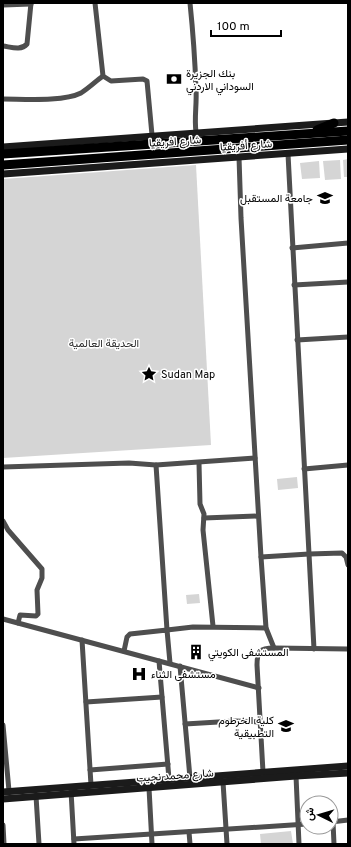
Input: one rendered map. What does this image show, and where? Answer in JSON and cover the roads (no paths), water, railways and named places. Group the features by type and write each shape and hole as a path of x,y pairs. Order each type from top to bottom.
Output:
{"highway":[{"path":"308,134 334,123"},
{"name":"شارع افريقيا","path":"3,154 134,145 152,140 348,131"},
{"path":"152,140 155,155"},
{"name":"شارع افريقيا","path":"3,165 155,155 267,150 348,140"},
{"path":"20,145 41,151"},
{"path":"134,145 142,156"}],"street":[{"path":"3,6 31,3 27,44 25,47 19,48 3,46"},
{"path":"95,3 103,76 111,81 143,79 147,81 152,140"},
{"path":"190,3 197,109 195,121 196,132"},
{"path":"3,100 69,97 80,94 103,76"},
{"name":"شارع أفريقيا","path":"3,147 20,145 152,140 196,132 348,122"},
{"name":"شارع أفريقيا","path":"3,174 239,157 267,150 288,154 348,149"},
{"path":"288,154 314,649"},
{"path":"239,157 260,556 266,628 274,648"},
{"path":"292,248 348,243"},
{"path":"294,285 348,282"},
{"path":"297,340 348,337"},
{"path":"3,467 129,463 156,465 255,458"},
{"path":"199,463 200,504 204,514 203,530 213,626"},
{"path":"156,465 170,664"},
{"path":"304,469 348,465"},
{"path":"204,518 258,516"},
{"path":"3,521 8,530 42,569 42,578 37,590 38,614 36,616 20,615 18,623"},
{"path":"260,556 342,553 346,557 348,565"},
{"path":"3,619 259,688"},
{"path":"124,651 127,637 130,634 213,626 266,628"},
{"path":"82,640 92,785"},
{"path":"263,772 257,657 259,652 274,648 348,649"},
{"path":"159,660 169,779"},
{"path":"180,666 190,778"},
{"path":"86,702 162,697"},
{"path":"185,724 228,721 261,722"},
{"path":"3,725 6,791"},
{"path":"90,770 168,764"},
{"name":"شارع محمد نجيب","path":"3,799 36,796 92,785 348,766"},
{"name":"شارع محمد نجيب","path":"6,791 149,788 296,776 348,774"},
{"path":"296,776 299,844"},
{"path":"223,782 227,844"},
{"path":"149,788 152,844"},
{"path":"71,790 74,841 298,824"},
{"path":"36,796 39,844"},
{"path":"3,825 4,844"},
{"path":"189,832 190,844"},
{"path":"112,837 113,844"}],"place":[{"name":"بنك الجزيرة السوداني الاردني","path":"174,79"},
{"name":"جامعة المستقبل","path":"325,198"},
{"name":"Sudan Map","path":"149,374"},
{"name":"المستشفى الكويتي","path":"196,652"},
{"name":"مستشفى الثناء","path":"139,674"},
{"name":"كلية الخرطوم التطبيقية","path":"286,726"}],"park label":[{"name":"الحديقة العالمية","path":"104,343"}]}
